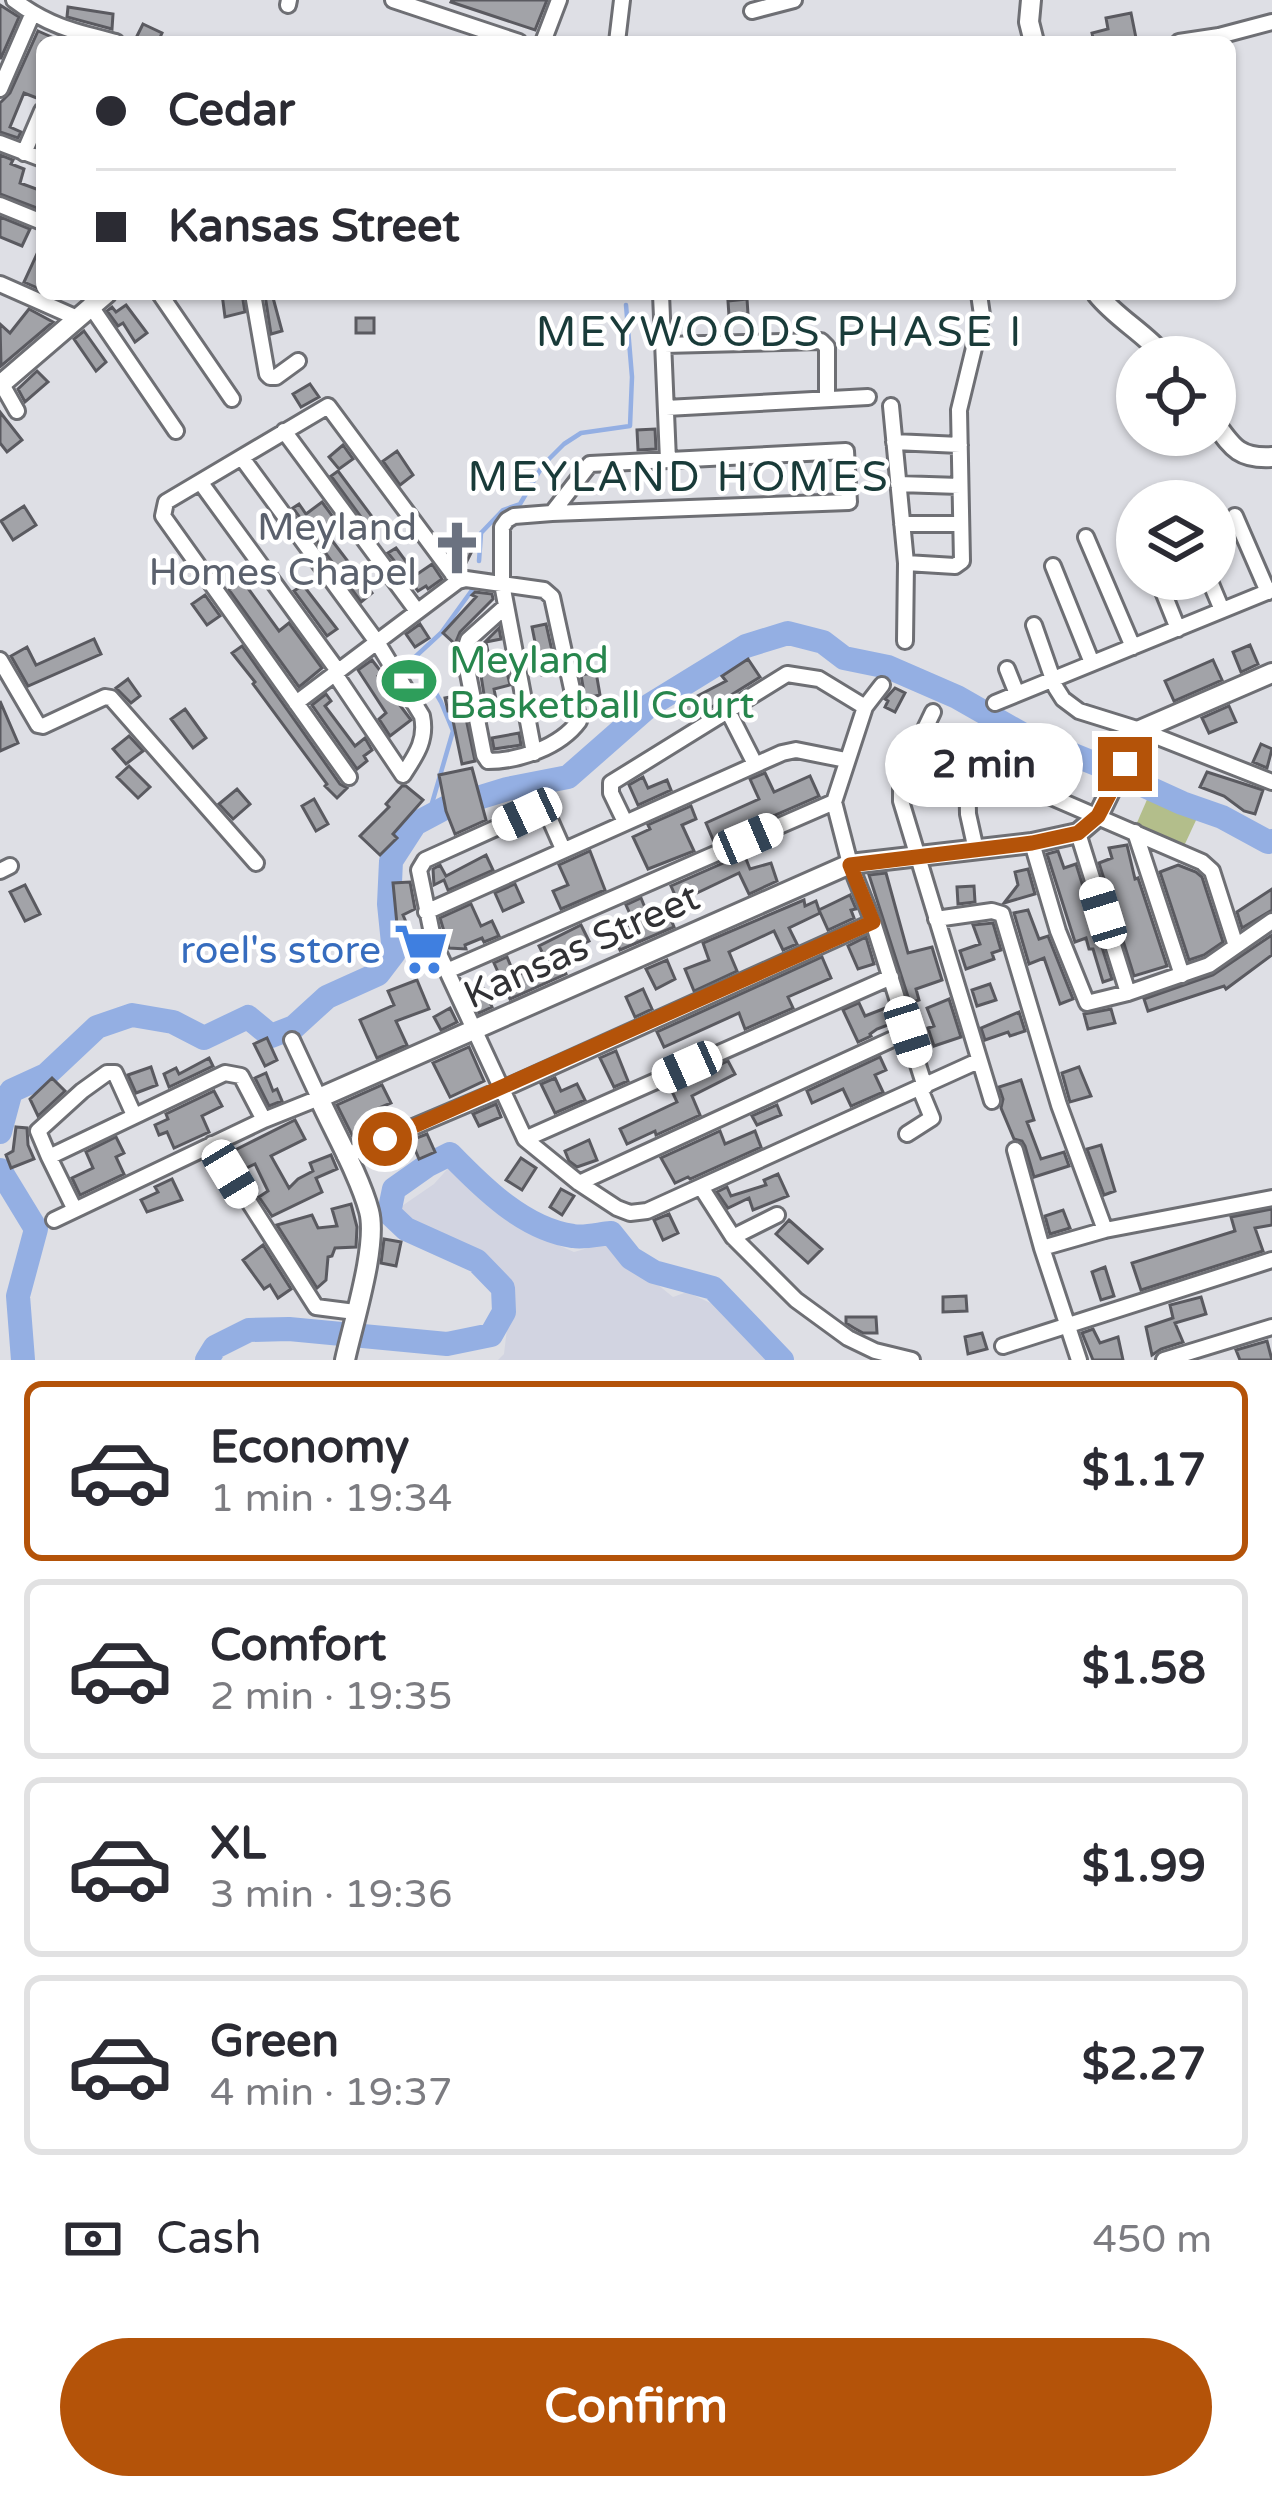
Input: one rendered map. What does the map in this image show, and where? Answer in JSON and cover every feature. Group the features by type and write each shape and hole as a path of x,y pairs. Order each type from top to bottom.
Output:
{"street":[{"path":"14,0 69,36"},
{"path":"393,0 501,36"},
{"path":"548,36 559,0"},
{"path":"604,0 621,3 618,36"},
{"path":"752,11 794,0"},
{"path":"1031,0 1032,36"},
{"path":"0,89 32,15"},
{"path":"1213,36 1272,22"},
{"path":"24,153 36,125"},
{"path":"0,143 36,157"},
{"path":"0,205 36,220"},
{"path":"0,284 36,293"},
{"path":"164,300 232,399"},
{"path":"254,300 267,374 276,377 298,362"},
{"path":"661,300 668,460"},
{"path":"906,563 962,561 959,410 982,316 980,300"},
{"path":"1103,300 1146,336"},
{"path":"17,411 1,383 91,306 176,431"},
{"path":"664,344 821,340 827,347 826,398"},
{"path":"665,408 868,397"},
{"path":"349,777 164,516 166,502 325,406 332,407 458,581"},
{"path":"891,406 906,563 905,641"},
{"path":"284,431 417,611"},
{"path":"894,442 960,445"},
{"path":"1236,450 1272,458"},
{"path":"534,753 502,584 502,527 514,516 552,513 850,502 846,452 590,464 552,513"},
{"path":"201,483 337,673 403,775 422,743 422,716 377,642 242,458"},
{"path":"898,484 960,486"},
{"path":"995,703 1270,591 1236,518"},
{"path":"902,524 961,524"},
{"path":"1086,537 1133,647"},
{"path":"1053,566 1092,664"},
{"path":"296,703 458,581 544,590 552,597 579,721 534,753 488,761 476,714 464,646 506,606"},
{"path":"1167,600 1178,628"},
{"path":"1218,600 1222,610"},
{"path":"1034,625 1063,700 1079,711 1272,782"},
{"path":"0,661 38,725 111,698 256,863"},
{"path":"1007,669 1017,694"},
{"path":"1140,730 1272,673"},
{"path":"625,823 611,783 788,674 818,679 865,707"},
{"path":"882,686 865,707 834,802 932,1118 907,1134"},
{"path":"727,709 755,764"},
{"path":"933,712 901,779 901,800 992,1101"},
{"name":"Kansas Street","path":"54,1220 264,1120 850,865 1078,833 1098,816 1140,730"},
{"path":"920,739 967,763 968,814 976,850"},
{"path":"426,912 755,764 796,750 846,760"},
{"path":"1026,786 1202,862 1211,871 1236,946"},
{"path":"447,971 834,802"},
{"path":"563,849 542,810 425,860 419,871 430,931 525,1139 579,1184 617,1208 647,1211 979,1061"},
{"path":"1136,832 1182,975"},
{"path":"1078,833 1128,993"},
{"path":"1032,843 1058,931 1087,1003 1209,965 1272,921"},
{"path":"936,919 992,911 1002,914 1059,1106 1105,1231"},
{"path":"345,1156 873,922"},
{"path":"525,1139 891,977"},
{"path":"579,1184 908,1032"},
{"path":"292,1040 369,1212 371,1236 345,1360"},
{"path":"75,1210 38,1131 107,1073 115,1073 134,1114"},
{"path":"49,1157 225,1073 242,1076 264,1120"},
{"path":"212,1144 316,1307 354,1318"},
{"path":"1015,1150 1079,1360"},
{"path":"701,1187 733,1237 796,1300 874,1351 912,1360"},
{"path":"1042,1248 1272,1198"},
{"path":"733,1237 777,1215"},
{"path":"1003,1346 1272,1261"},
{"path":"1164,1360 1272,1327"}],"shaded area":[{"path":"451,1165 466,1186 535,1235 574,1252 602,1244 611,1247 673,1297 687,1292 721,1308 768,1360 498,1360 504,1354 508,1320 504,1279 485,1260 425,1230 399,1208 434,1184"}],"green space":[{"path":"1149,795 1198,816 1184,846 1136,825"}],"building":[{"path":"452,0 547,0 535,30"},
{"path":"0,5 19,17 1,58 0,58"},
{"path":"68,7 113,14 112,29 67,17"},
{"path":"1131,13 1136,36 1093,36 1108,29 1106,18"},
{"path":"143,24 162,33 161,36 137,36"},
{"path":"38,31 49,36 36,36 36,98 24,93 10,127 21,132 18,138 0,132 0,103 10,93"},
{"path":"0,155 24,169 20,183 36,189 36,208 0,194"},
{"path":"0,217 30,229 22,246 0,237"},
{"path":"36,256 36,287 24,282"},
{"path":"223,300 243,300 245,312 225,317"},
{"path":"266,300 274,300 282,331 271,334"},
{"path":"747,300 748,314 729,316 728,301"},
{"path":"126,305 147,333 135,342 123,323 118,326 107,311 112,307 116,312"},
{"path":"29,309 53,322 1,366 0,324 10,333"},
{"path":"356,318 374,318 374,333 356,333"},
{"path":"84,331 106,362 96,371 74,339"},
{"path":"37,371 48,382 25,402 18,389"},
{"path":"310,384 319,397 301,407 293,394"},
{"path":"0,412 22,440 7,452 0,443"},
{"path":"655,429 656,449 638,450 637,430"},
{"path":"343,445 353,459 339,469 329,457"},
{"path":"397,451 413,475 400,485 383,461"},
{"path":"338,471 379,526 372,532 331,476"},
{"path":"322,502 336,521 324,530 372,593 361,602 293,508 299,504 306,514"},
{"path":"24,506 36,525 13,540 1,521"},
{"name":"Meyland Homes Chapel","path":"449,534 474,547 466,563 454,557 444,543"},
{"path":"396,548 416,575 432,564 442,579 418,591 388,553"},
{"path":"242,580 279,631 289,623 322,668 299,687 229,590"},
{"path":"303,585 337,629 327,636 294,591"},
{"path":"475,592 492,594 493,599 460,632 455,644 443,633 476,597"},
{"path":"205,595 220,616 207,625 192,604"},
{"path":"420,624 429,638 415,647 406,634"},
{"path":"546,624 557,673 542,675 540,662 529,664 527,654 537,652 532,627"},
{"path":"499,628 501,639 486,642 491,666 507,672 510,685 494,689 496,699 485,701 477,650"},
{"path":"94,639 101,654 28,686 11,656 27,647 36,665"},
{"path":"1250,645 1258,664 1241,672 1233,652"},
{"path":"242,646 347,788 337,798 232,653"},
{"path":"748,659 760,677 691,720 682,704 726,681 722,676"},
{"path":"372,660 382,673 378,676 411,720 390,736 379,719 386,713 358,670"},
{"path":"1213,660 1222,680 1174,701 1165,681"},
{"path":"596,672 600,695 585,698 581,675"},
{"path":"128,679 140,696 131,703 116,688"},
{"path":"895,688 905,693 895,712 885,707 885,699"},
{"path":"326,694 331,701 325,706 355,746 365,738 372,750 357,769 312,705"},
{"path":"461,695 475,761 462,764 445,698"},
{"path":"0,701 18,743 0,751"},
{"path":"1229,706 1236,722 1209,733 1202,718"},
{"path":"185,709 206,738 193,748 171,719"},
{"path":"519,733 521,745 494,749 492,738"},
{"path":"129,736 143,751 126,764 113,749"},
{"path":"1261,744 1272,749 1267,768 1253,762"},
{"path":"986,763 1010,769 1003,799 986,795 991,776 983,774"},
{"path":"129,766 150,787 138,798 117,777"},
{"path":"472,768 486,820 455,834 439,775"},
{"path":"1207,772 1263,790 1255,814 1200,787"},
{"path":"765,773 774,792 810,776 819,796 714,842 706,823 759,799 750,779"},
{"path":"643,777 648,788 667,780 671,790 638,805 629,785"},
{"path":"402,786 423,800 380,855 360,836"},
{"path":"237,789 250,804 233,819 219,804"},
{"path":"314,799 328,824 316,831 302,806"},
{"path":"691,806 696,819 682,825 694,851 648,869 633,837"},
{"path":"1127,845 1167,966 1134,976 1099,863 1112,858 1109,848"},
{"path":"590,851 605,890 561,909 553,891 568,885 559,865"},
{"path":"1058,851 1064,868 1076,864 1112,979 1103,982 1086,938 1075,942 1047,854"},
{"path":"744,854 750,869 771,863 777,881 749,894 739,873 678,902 671,886"},
{"path":"486,855 493,870 448,890 444,880 434,885 433,869 440,865 446,876"},
{"path":"1178,865 1202,877 1223,942 1189,960 1160,872"},
{"path":"1028,869 1035,894 1004,903 1018,885 1015,872"},
{"path":"886,873 908,953 932,947 942,980 916,989 919,1000 910,1003 869,875"},
{"path":"410,882 415,909 403,915 411,934 398,935 393,883"},
{"path":"515,884 523,902 503,911 495,893"},
{"path":"25,885 40,914 25,921 10,892"},
{"path":"974,886 975,902 958,904 957,887"},
{"path":"1272,889 1272,910 1242,928 1237,912"},
{"path":"850,895 854,918 828,930 819,910"},
{"path":"641,898 648,915 666,907 674,927 620,950 612,933 634,923 626,905"},
{"path":"804,900 805,906 816,901 820,913 789,928 797,944 783,950 774,931 729,952 737,971 694,991 685,969 709,960 703,943"},
{"path":"471,904 481,926 492,921 499,936 484,942 482,938 465,945 466,949 449,948 440,918"},
{"path":"1028,910 1039,939 1048,936 1073,999 1060,1004 1044,958 1029,964 1014,913"},
{"path":"993,923 1001,950 992,953 994,959 966,969 960,951 980,944 973,925"},
{"path":"581,925 589,941 559,955 566,974 510,999 494,963 507,957 515,976 537,966 533,958 543,954 539,946"},
{"path":"1272,935 1272,955 1226,989 1148,1011 1144,999 1213,975"},
{"path":"866,937 874,964 858,969 848,946"},
{"path":"822,957 831,978 788,997 793,1008 745,1029 739,1013 664,1047 657,1032"},
{"path":"667,960 675,979 656,989 646,969"},
{"path":"417,980 429,1009 396,1021 407,1045 377,1058 360,1020 394,1005 388,991"},
{"path":"990,984 996,1000 977,1006 972,990"},
{"path":"484,989 492,1007 479,1013 471,995"},
{"path":"643,989 652,1009 635,1017 626,997"},
{"path":"949,999 961,1037 934,1046 928,1028 934,1026 927,1008"},
{"path":"859,1003 865,1016 888,1007 893,1023 858,1042 843,1010"},
{"path":"450,1008 457,1022 441,1030 434,1017"},
{"path":"1111,1009 1115,1023 1088,1029 1084,1014"},
{"path":"1019,1012 1025,1031 985,1040 981,1028"},
{"path":"267,1038 277,1060 265,1066 254,1044"},
{"path":"469,1047 484,1081 450,1097 433,1063"},
{"path":"616,1051 628,1081 614,1087 600,1058"},
{"path":"880,1057 886,1070 875,1075 883,1092 851,1106 843,1089 812,1103 807,1091"},
{"path":"209,1058 213,1066 169,1087 164,1074 176,1068 179,1074"},
{"path":"728,1061 735,1074 692,1096 700,1115 627,1144 620,1129 677,1102 670,1087"},
{"path":"151,1067 157,1085 136,1093 128,1075"},
{"path":"1079,1067 1091,1096 1070,1102 1062,1073"},
{"path":"266,1073 282,1101 269,1106 255,1078"},
{"path":"52,1078 65,1091 38,1116 30,1099"},
{"path":"555,1078 561,1091 577,1084 585,1100 555,1113 541,1084"},
{"path":"1021,1080 1034,1120 1027,1122 1041,1159 1064,1152 1069,1166 1034,1177 1025,1146 1014,1139 1001,1108 999,1087"},
{"path":"382,1085 391,1103 374,1110 381,1126 354,1139 337,1105"},
{"path":"214,1091 222,1106 202,1116 209,1132 174,1148 167,1132 159,1135 155,1125 168,1119 166,1114"},
{"path":"496,1104 501,1117 479,1126 473,1114"},
{"path":"777,1105 781,1115 757,1125 752,1116"},
{"path":"295,1120 305,1139 271,1156 289,1188 313,1171 310,1163 331,1155 337,1169 316,1178 322,1192 272,1216 259,1197 268,1191 255,1164 242,1170 231,1152"},
{"path":"16,1127 27,1128 34,1159 11,1168 6,1155 13,1151"},
{"path":"720,1131 725,1144 755,1131 761,1147 675,1183 661,1158"},
{"path":"427,1134 435,1152 419,1159 411,1140"},
{"path":"116,1137 124,1153 116,1157 124,1174 80,1195 72,1178 93,1168 86,1152"},
{"path":"589,1140 597,1160 577,1167 565,1151"},
{"path":"1101,1145 1115,1191 1104,1195 1087,1149"},
{"path":"521,1158 536,1168 522,1190 506,1180"},
{"path":"778,1174 788,1196 753,1210 749,1198 728,1208 717,1192 727,1187 731,1196 766,1185 764,1180"},
{"path":"172,1179 182,1200 147,1212 141,1200"},
{"path":"561,1189 574,1196 562,1215 550,1207"},
{"path":"351,1204 356,1247 335,1248 328,1257 326,1280 317,1288 277,1225 312,1215 318,1228 337,1226 332,1209"},
{"path":"1272,1209 1272,1225 1255,1228 1263,1251 1141,1290 1132,1263 1235,1231 1231,1217"},
{"path":"1063,1210 1070,1228 1050,1234 1045,1216"},
{"path":"669,1214 678,1233 663,1240 654,1220"},
{"path":"789,1220 822,1249 808,1263 776,1234"},
{"path":"384,1239 401,1242 396,1266 381,1263"},
{"path":"263,1245 291,1289 278,1298 270,1285 264,1289 243,1260"},
{"path":"1105,1267 1114,1296 1101,1300 1092,1272"},
{"path":"966,1296 967,1311 943,1312 943,1297"},
{"path":"1201,1297 1206,1314 1175,1323 1183,1342 1152,1355 1146,1327 1173,1318 1170,1305"},
{"path":"846,1317 876,1317 877,1333 863,1333 846,1323"},
{"path":"1093,1329 1100,1343 1118,1337 1123,1360 1093,1360 1082,1333"},
{"path":"982,1333 987,1349 968,1354 965,1337"},
{"path":"1267,1341 1272,1360 1240,1360 1236,1350"}],"waterway":[{"path":"479,561 481,533 503,510 520,504 543,465 564,444 581,433 630,426 632,377 626,305"},
{"path":"428,817 453,731 415,657 441,633 475,586"},
{"path":"0,1132 11,1091 46,1075 97,1027 132,1015 173,1022 204,1038 248,1017 271,1036 294,1027 327,997 378,974 394,953 391,861 415,824 445,808 568,777 650,705 746,646 788,633 823,642 844,658 888,667 957,697 1022,734 1272,841"},
{"path":"207,1360 215,1347 249,1330 289,1329 447,1344 491,1335 504,1312 503,1288 477,1261 406,1229 389,1213 394,1189 450,1154 490,1193 538,1225 573,1236 611,1233 631,1258 654,1272 713,1288 782,1360"},
{"path":"0,1170 36,1229 18,1296 23,1360"}],"place":[{"name":"Meyland Homes Chapel","path":"457,548"},
{"name":"Meyland Basketball Court","path":"409,681"},
{"name":"roel's store","path":"421,949"}],"district":[{"name":"MEYWOODS PHASE I","path":"780,331"},
{"name":"MEYLAND HOMES","path":"679,476"}],"route":[{"path":"385,1139 873,922 850,865 1078,833 1098,816 1125,764"}]}
